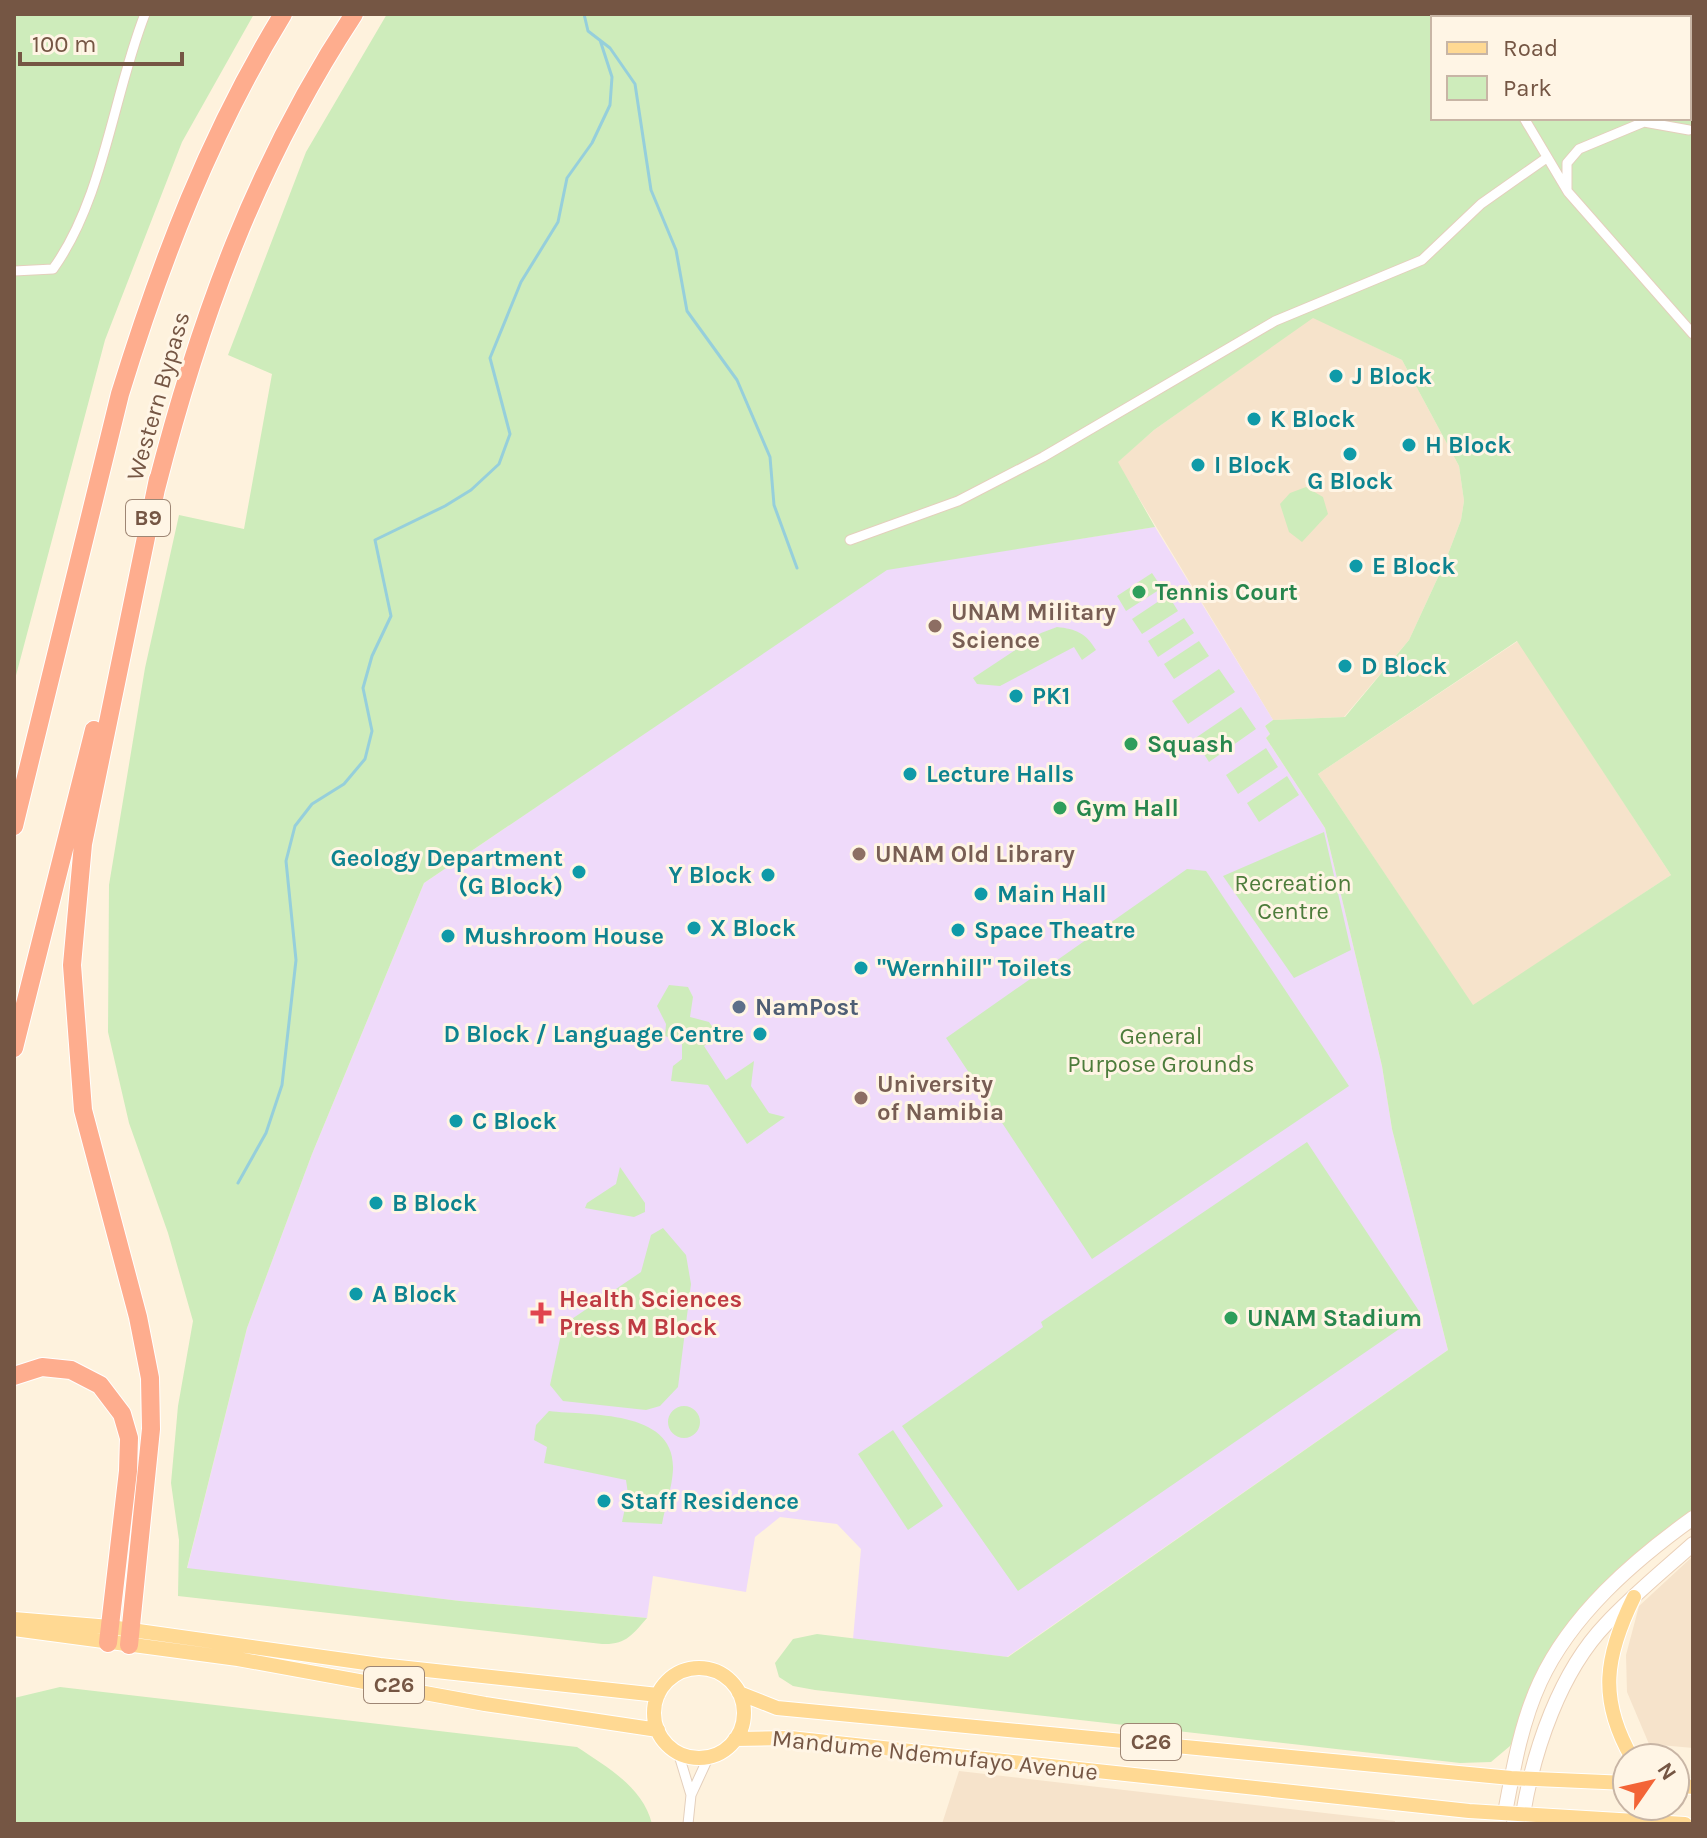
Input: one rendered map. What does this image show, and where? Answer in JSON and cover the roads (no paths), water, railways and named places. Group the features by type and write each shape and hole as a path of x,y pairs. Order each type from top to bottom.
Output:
{"highway":[{"name":"Western Bypass","path":"16,818 65,609 141,324 204,161 259,53 283,14"},
{"name":"Western Bypass","path":"14,1048 192,355 236,234 285,129 354,14"},
{"path":"130,1637 151,1429 150,1378 83,1110 73,954 83,844 136,571 158,479"},
{"path":"14,1376 42,1367 71,1370 100,1385 122,1414 129,1438 128,1471 109,1635"}],"main road":[{"path":"1508,1820 1511,1778 1539,1684 1565,1639 1603,1594 1693,1518"},
{"path":"1523,1814 1529,1779 1552,1715 1580,1658 1604,1626 1693,1544"},
{"path":"1624,1742 1616,1726 1608,1681 1621,1625 1634,1597"},
{"name":"C26","path":"14,1619 109,1635"},
{"name":"C26","path":"14,1629 130,1637 658,1695"},
{"name":"C26","path":"130,1637 485,1704 658,1730"},
{"name":"Mandume Ndemufayo Avenue","path":"658,1695 665,1683 683,1671 704,1668 720,1674 739,1693 777,1708 1511,1778 1611,1782"},
{"name":"Mandume Ndemufayo Avenue","path":"739,1693 743,1718 735,1739 790,1738 1508,1820 1523,1814 1685,1824"},
{"path":"658,1695 654,1711 658,1730 674,1750 693,1757 709,1756 724,1750 735,1739"}],"street":[{"path":"14,271 53,269 63,256 96,177 122,76 145,14"},
{"path":"1525,120 1545,159 1568,192 1693,334"},
{"path":"1568,192 1567,163 1579,149 1644,122 1689,130"},
{"path":"850,540 958,501 1043,457 1275,321 1422,260 1481,204 1545,159"},
{"path":"674,1750 691,1795"},
{"path":"688,1824 691,1795 709,1756"}],"waterway":[{"path":"584,14 588,31 610,48 635,84 651,190 676,250 687,311 737,380 770,457 774,505 797,568"},
{"path":"238,1183 266,1133 282,1085 296,960 286,861 295,826 312,804 344,784 365,759 372,731 363,688 372,656 391,616 375,540 445,506 471,490 499,464 510,434 490,358 521,282 558,222 567,178 592,143 610,105 612,77 600,40"}],"place":[{"name":"J Block","path":"1336,376"},
{"name":"K Block","path":"1254,419"},
{"name":"H Block","path":"1409,445"},
{"name":"G Block","path":"1350,454"},
{"name":"I Block","path":"1198,465"},
{"name":"E Block","path":"1356,566"},
{"name":"Tennis Court","path":"1139,592"},
{"name":"UNAM Military Science","path":"935,626"},
{"name":"D Block","path":"1345,666"},
{"name":"PK1","path":"1016,696"},
{"name":"Squash","path":"1131,744"},
{"name":"Lecture Halls","path":"910,774"},
{"name":"Gym Hall","path":"1060,808"},
{"name":"UNAM Old Library","path":"859,854"},
{"name":"Geology Department (G Block)","path":"579,872"},
{"name":"Y Block","path":"768,875"},
{"name":"Main Hall","path":"981,894"},
{"name":"X Block","path":"694,928"},
{"name":"Space Theatre","path":"958,930"},
{"name":"Mushroom House","path":"448,936"},
{"name":"\"Wernhill\" Toilets","path":"861,968"},
{"name":"NamPost","path":"739,1007"},
{"name":"D Block / Language Centre","path":"760,1034"},
{"name":"University of Namibia","path":"861,1098"},
{"name":"C Block","path":"456,1121"},
{"name":"B Block","path":"376,1203"},
{"name":"A Block","path":"356,1294"},
{"name":"Health Sciences Press M Block","path":"541,1313"},
{"name":"UNAM Stadium","path":"1231,1318"},
{"name":"Staff Residence","path":"604,1501"}],"park label":[{"name":"Recreation Centre","path":"1293,897"},
{"name":"General Purpose Grounds","path":"1161,1050"}]}
